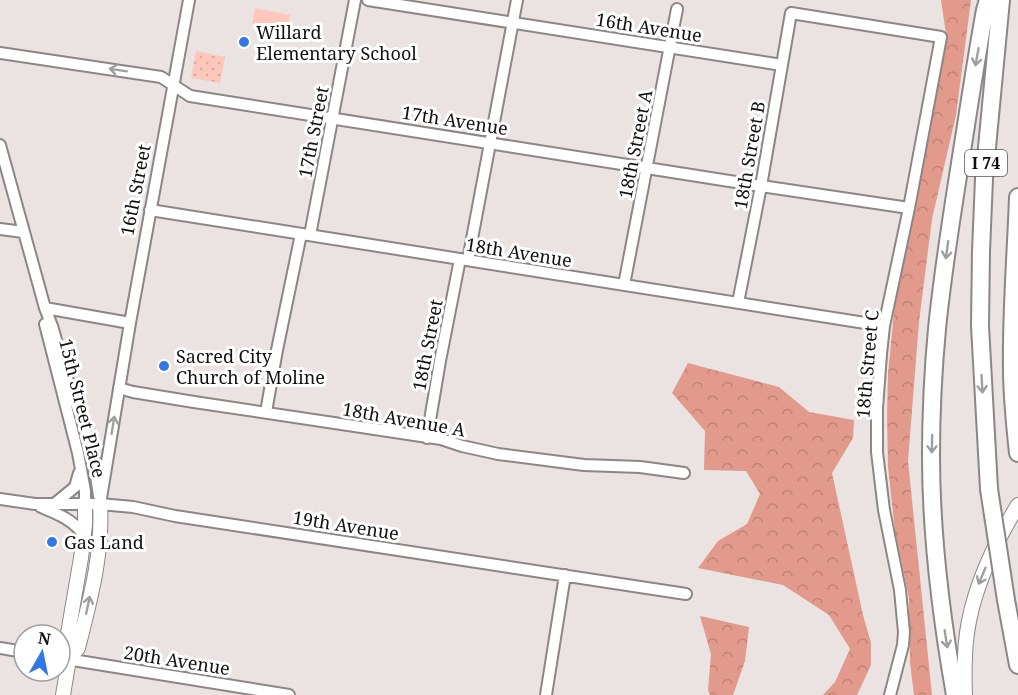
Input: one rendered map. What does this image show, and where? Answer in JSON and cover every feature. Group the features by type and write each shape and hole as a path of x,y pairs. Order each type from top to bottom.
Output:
{"highway":[{"path":"955,695 940,603 933,514 932,409 943,281 969,97 988,0"},
{"name":"I 74","path":"1001,0 984,179 980,326 989,489 1005,600 1018,665"},
{"name":"I 74","path":"1018,197 1012,360 1013,403 1018,445"}],"main road":[{"name":"15th Street Place","path":"70,623 84,535 85,503"},
{"path":"72,653 78,648 99,555 100,504"},
{"path":"965,695 966,644 973,604 984,571 1008,521 1018,506"}],"street":[{"name":"16th Street","path":"100,504 130,323 189,0"},
{"name":"17th Street","path":"266,412 277,350 333,118 355,0"},
{"name":"16th Avenue","path":"368,0 782,65"},
{"name":"18th Street","path":"427,438 440,361 490,142 517,0"},
{"name":"18th Street A","path":"624,285 677,9"},
{"name":"18th Street B","path":"738,303 791,13 941,38"},
{"name":"18th Street C","path":"890,695 903,645 904,632 900,590 884,510 877,452 884,326 941,38"},
{"name":"17th Avenue","path":"0,53 161,77 190,96 909,208"},
{"name":"15th Street Place","path":"0,145 45,308 93,456 100,504"},
{"name":"18th Avenue","path":"150,210 884,326"},
{"path":"0,229 23,232"},
{"name":"15th Street Place","path":"45,308 45,327 74,435 85,503"},
{"path":"45,308 130,323"},
{"name":"18th Avenue A","path":"119,388 427,438 509,455 584,465 640,467 684,473"},
{"path":"53,505 75,487 80,464"},
{"name":"19th Avenue","path":"0,499 35,504 85,503 133,507 175,516 686,594"},
{"path":"35,504 71,521 84,535"},
{"path":"546,695 565,575"},
{"name":"20th Avenue","path":"72,660 289,695"}],"shaded area":[{"path":"255,8 290,15 287,31 252,24"},
{"path":"196,51 225,57 220,83 191,78"}],"green space":[{"path":"941,0 971,0 956,115 932,219 919,322 908,461 932,695 914,695 910,663 909,598 895,531 888,467 888,374 894,312 946,34"},
{"path":"688,363 779,387 809,412 854,420 853,438 832,473 871,643 871,665 857,695 823,695 835,682 850,649 829,615 783,585 698,568 718,541 747,524 760,494 746,471 704,470 705,431 672,393"},
{"path":"700,616 749,627 745,661 733,695 710,695 708,690 711,654"}],"place":[{"name":"Willard Elementary School","path":"244,42"},
{"name":"Sacred City Church of Moline","path":"164,366"},
{"name":"Gas Land","path":"52,542"}]}
